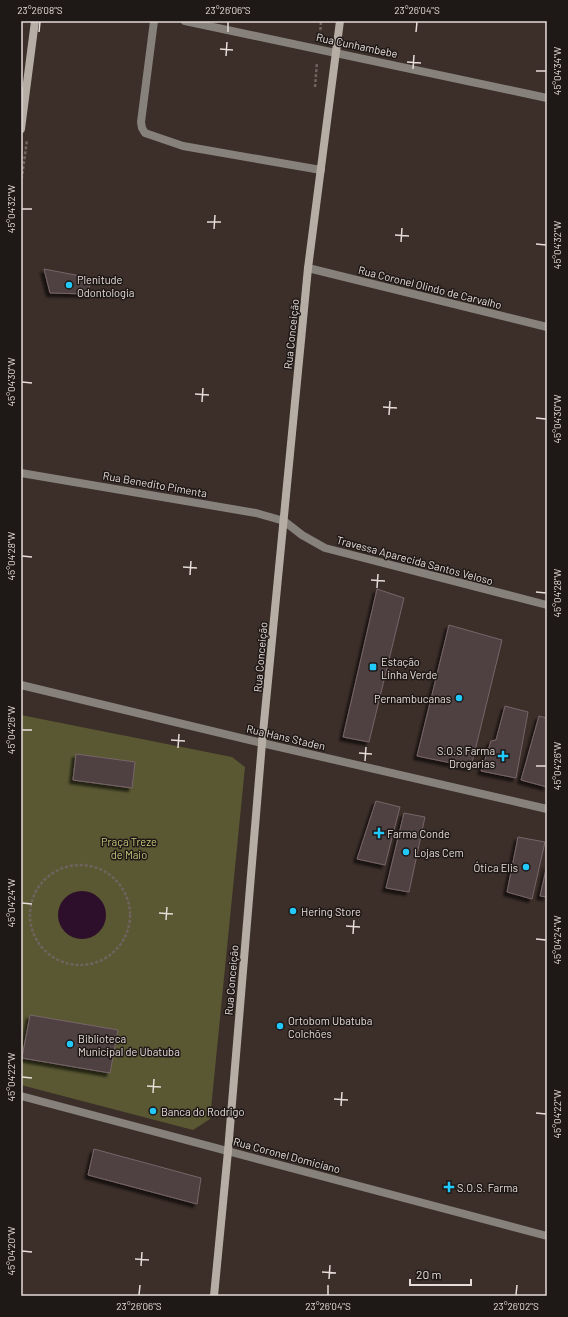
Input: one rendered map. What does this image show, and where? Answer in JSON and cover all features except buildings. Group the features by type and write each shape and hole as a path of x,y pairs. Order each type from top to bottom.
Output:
{"main road":[{"path":"21,129 35,21"},
{"name":"Rua Conceição","path":"214,1296 228,1151 262,743 308,268 340,21"}],"street":[{"path":"154,21 141,122 145,133 183,146 321,170"},
{"name":"Rua Cunhambebe","path":"185,21 337,52 547,98"},
{"name":"Rua Coronel Olindo de Carvalho","path":"308,268 547,327"},
{"name":"Rua Benedito Pimenta","path":"21,473 256,513 284,521"},
{"name":"Travessa Aparecida Santos Veloso","path":"284,521 302,535 325,548 547,605"},
{"name":"Rua Hans Staden","path":"21,685 547,809"},
{"name":"Rua Coronel Domiciano","path":"21,1096 547,1236"}],"path":[{"path":"76,864 94,866 109,873 121,885 129,901 131,917 128,933 120,947 108,958 93,964 77,966 62,963 48,955 37,942 31,926 30,909 35,892 45,879 59,869 76,864"}],"green space":[{"name":"Praça Treze de Maio","path":"21,715 232,757 245,767 210,1119 193,1130 21,1085"}],"shaded area":[{"path":"82,891 91,893 99,898 104,906 106,915 104,924 99,932 91,937 82,939 73,937 65,932 60,924 58,915 60,906 65,898 73,893"}],"place":[{"name":"Plenitude Odontologia","path":"69,285"},
{"name":"Estação Linha Verde","path":"373,667"},
{"name":"Pernambucanas","path":"459,698"},
{"name":"S.O.S Farma Drogarias","path":"503,756"},
{"name":"Farma Conde","path":"379,833"},
{"name":"Lojas Cem","path":"406,852"},
{"name":"Ótica Elis","path":"526,867"},
{"name":"Hering Store","path":"293,911"},
{"name":"Ortobom Ubatuba Colchões","path":"280,1026"},
{"name":"Biblioteca Municipal de Ubatuba","path":"70,1044"},
{"name":"Banca do Rodrigo","path":"153,1111"},
{"name":"S.O.S. Farma","path":"449,1187"}]}
